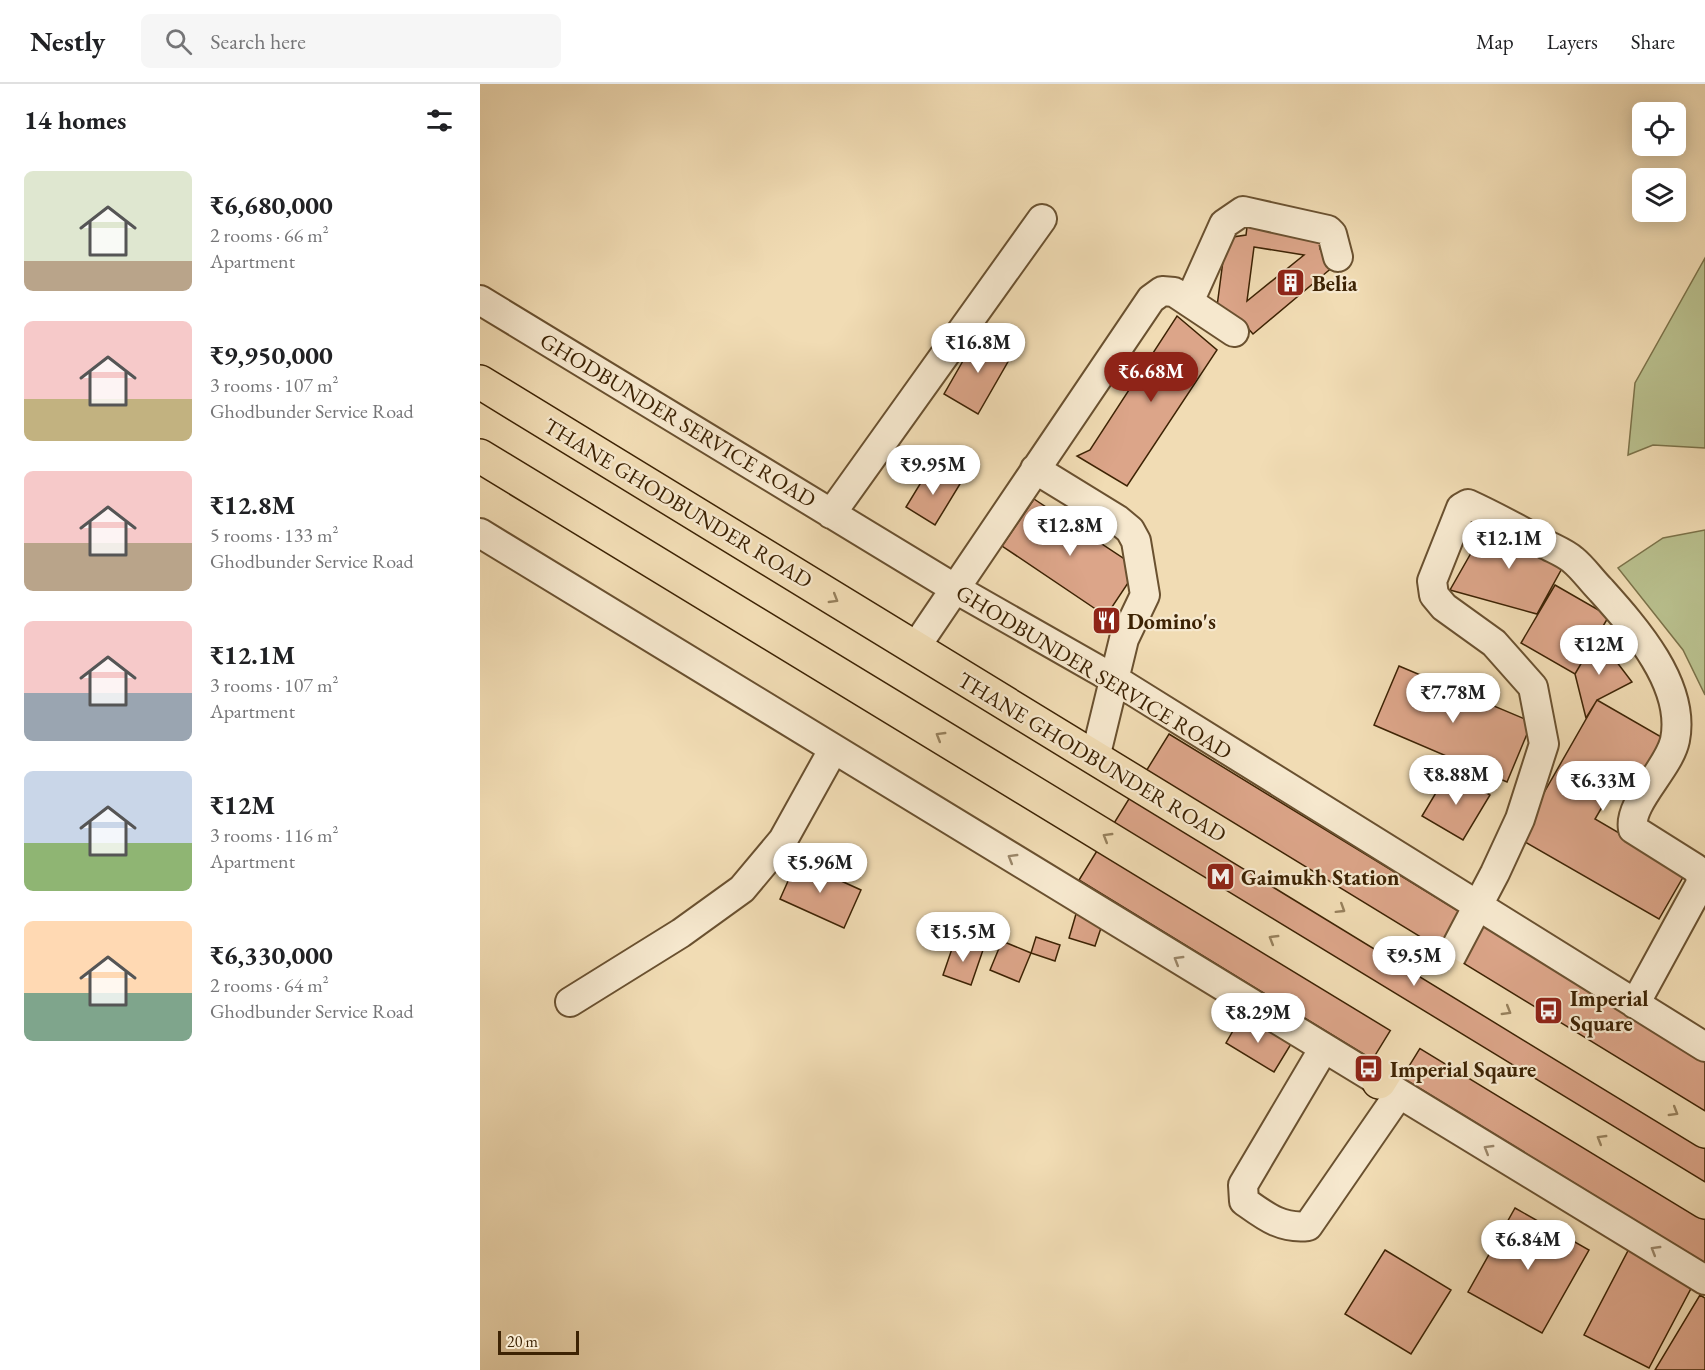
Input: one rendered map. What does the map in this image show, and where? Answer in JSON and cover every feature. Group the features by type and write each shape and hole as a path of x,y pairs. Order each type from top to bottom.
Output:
{"main road":[{"name":"THANE GHODBUNDER ROAD","path":"480,382 1705,1131"},
{"path":"480,456 1705,1202"},
{"path":"1389,1088 1414,1025"}],"street":[{"path":"1189,302 1224,224 1232,215 1243,211 1328,230 1332,234 1338,257"},
{"path":"831,514 1042,219"},
{"path":"915,648 1151,299 1162,291 1174,292 1234,332"},
{"name":"GHODBUNDER SERVICE ROAD","path":"480,300 954,588 1114,679 1705,1047"},
{"path":"1035,470 1118,520 1130,530 1136,541 1145,595 1124,639 1095,758"},
{"path":"1443,972 1520,819 1544,744 1533,687 1494,643 1444,607 1434,595 1432,581 1461,508 1468,504 1572,559 1623,615 1653,655 1666,682 1677,719 1675,742 1667,763 1635,812 1632,824 1633,829 1695,868 1701,875 1700,885 1635,1004"},
{"path":"480,533 1705,1280"},
{"path":"570,1002 681,933 742,889 783,840 833,750"},
{"path":"1324,1048 1243,1185 1244,1201 1268,1218 1290,1228 1308,1226 1389,1088"}],"green space":[{"path":"1705,258 1705,448 1653,445 1628,455 1635,383"},
{"path":"1705,530 1705,695 1683,650 1618,568 1663,538"}],"building":[{"name":"Belia","path":"1248,219 1323,232 1320,249 1334,266 1253,334 1238,317 1216,314 1226,238 1246,235","holes":["1254,247 1304,255 1247,301"]},
{"path":"1177,316 1217,350 1127,486 1077,456 1090,450"},
{"path":"979,333 1013,353 978,414 944,394"},
{"path":"931,466 960,484 935,525 906,507"},
{"path":"1034,499 1138,568 1106,616 1002,546"},
{"path":"1491,518 1566,561 1537,614 1450,590"},
{"path":"1555,585 1609,616 1575,674 1521,643"},
{"path":"1597,636 1632,682 1597,700 1586,718 1575,674"},
{"path":"1399,666 1532,722 1507,782 1374,725"},
{"path":"1597,700 1670,742 1646,784 1623,771 1595,819 1686,872 1659,919 1518,838"},
{"path":"1169,734 1705,1062 1705,1263 1079,880"},
{"path":"1449,771 1490,795 1463,840 1422,816"},
{"path":"797,861 861,890 844,928 780,899"},
{"path":"1076,914 1103,922 1095,946 1069,938"},
{"path":"1036,937 1060,945 1055,961 1031,953"},
{"path":"955,940 983,950 971,985 943,975"},
{"path":"1002,941 1031,953 1019,982 990,970"},
{"path":"1242,1015 1291,1044 1274,1072 1226,1043"},
{"path":"1515,1208 1589,1250 1542,1333 1468,1292"},
{"path":"1631,1245 1696,1279 1649,1368 1584,1335"},
{"path":"1385,1250 1451,1290 1411,1354 1345,1314"},
{"path":"1700,1295 1705,1298 1705,1370 1655,1370"}],"place":[{"name":"Belia","path":"1291,283"},
{"name":"Domino's","path":"1106,621"},
{"name":"Gaimukh Station","path":"1220,877"},
{"name":"Imperial Square","path":"1549,1011"},
{"name":"Imperial Sqaure","path":"1369,1069"}]}
